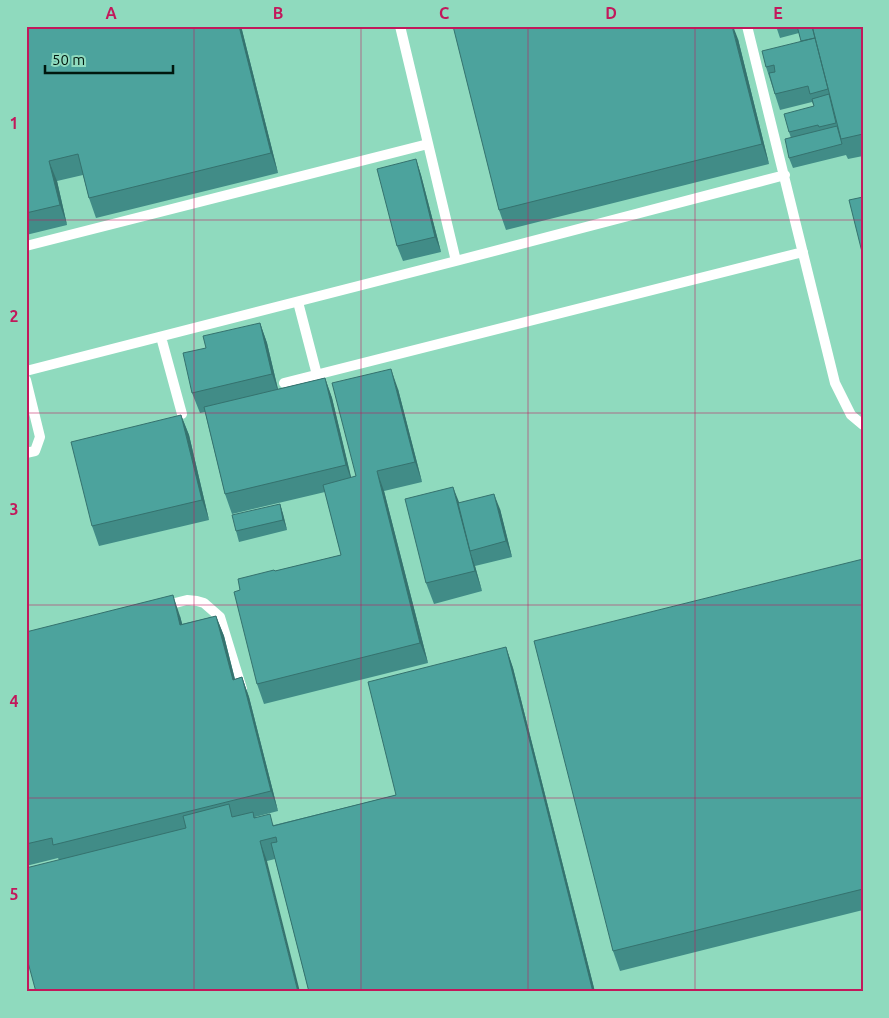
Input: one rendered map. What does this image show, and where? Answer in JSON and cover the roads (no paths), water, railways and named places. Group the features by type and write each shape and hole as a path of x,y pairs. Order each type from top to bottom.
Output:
{"lane":[{"path":"400,26 456,262"},
{"path":"747,26 835,383 851,415 863,425"},
{"path":"26,246 428,144"},
{"path":"26,371 456,262 785,175"},
{"path":"284,383 803,252"},
{"path":"298,302 317,375"},
{"path":"161,337 182,414"},
{"path":"26,380 40,437 35,451 26,453"},
{"path":"149,610 187,600 204,603 220,617 242,689"}]}
